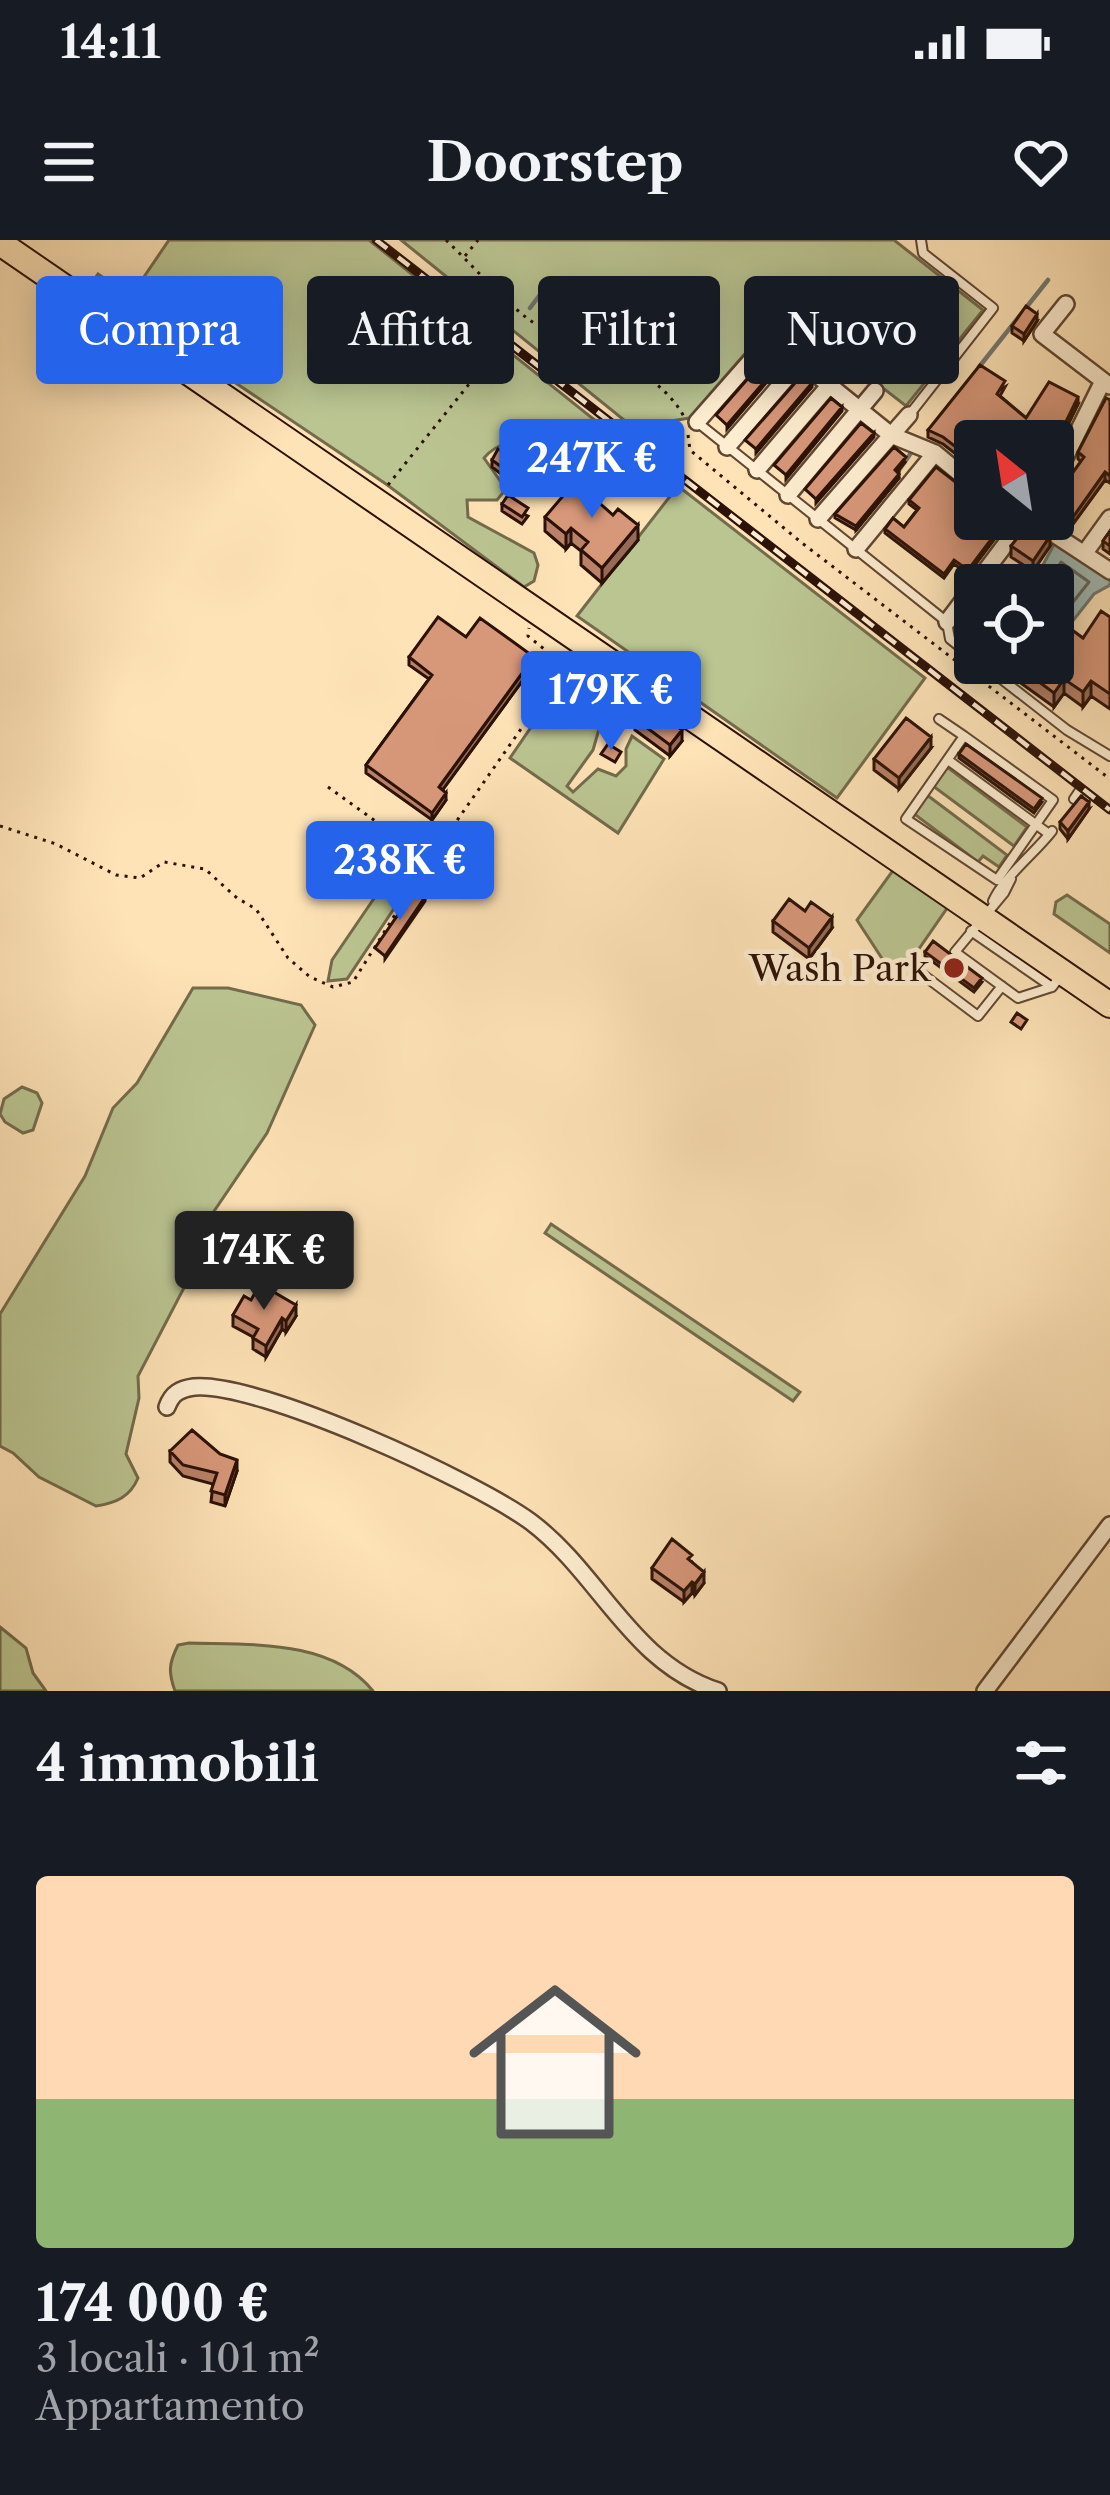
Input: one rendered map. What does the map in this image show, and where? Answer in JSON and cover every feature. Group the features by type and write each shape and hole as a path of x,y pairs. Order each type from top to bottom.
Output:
{"main road":[{"path":"0,242 982,917 1058,980 1110,1005"}],"street":[{"path":"1066,304 1042,334 1107,383 1074,444"},
{"path":"697,422 744,369"},
{"path":"727,447 781,384"},
{"path":"827,384 891,435 935,453 954,469"},
{"path":"757,470 829,386"},
{"path":"788,495 875,391"},
{"path":"818,519 909,415"},
{"path":"856,550 935,453"},
{"path":"1084,554 1110,518"},
{"path":"947,622 1011,540"},
{"path":"1061,540 1110,571"},
{"path":"167,1407 176,1392 190,1388 249,1395 470,1485 528,1520 557,1545 619,1621 654,1655 686,1678 718,1691"},
{"path":"985,1691 1110,1525"}],"lane":[{"path":"909,415 993,308 923,253 921,240"},
{"path":"697,422 947,622 954,642"},
{"path":"1008,684 1067,730 1108,754 1096,766"},
{"path":"939,719 964,736 1051,797 1052,805 997,880 906,819 964,736"},
{"path":"948,760 1051,832 999,889 955,952 1018,998 1058,980"},
{"path":"922,974 978,1016 1002,986"}],"path":[{"path":"446,240 532,322 585,341 661,389 680,408 690,450 802,543 1110,779"},
{"path":"464,257 478,240"},
{"path":"376,500 469,384"},
{"path":"0,826 56,844 116,875 140,878 164,862 206,869 256,909 288,958 310,976 333,987 353,982 430,860 565,666 528,636 534,609"},
{"path":"328,787 430,860"}],"green space":[{"path":"169,240 369,240 414,276 307,276 307,384 514,384 514,356 538,375 538,384 550,384 626,445 606,464 581,460 563,437 510,442 484,458 506,489 497,500 467,500 468,517 534,553 538,565 534,581 524,587 386,484 237,384 283,384 283,276 145,276"},
{"path":"401,240 894,240 940,276 744,276 744,355 720,382 720,276 538,276 538,351 514,331 514,276 446,276"},
{"path":"959,291 983,310 959,340"},
{"path":"579,384 719,384 689,418 648,425 640,433"},
{"path":"878,384 924,384 906,406"},
{"path":"678,486 925,678 837,798 577,616"},
{"path":"575,663 616,694 604,712 593,750 567,786 573,792 598,769 616,776 626,766 632,736 664,759 618,833 510,758"},
{"path":"947,767 1027,827 1014,846 933,786"},
{"path":"927,795 1007,855 999,867 983,856 978,862 913,813"},
{"path":"407,850 425,862 347,979 328,981 332,960"},
{"path":"899,862 952,901 907,966 883,960 857,920"},
{"path":"1067,895 1110,924 1110,953 1054,914 1056,902"},
{"path":"193,988 228,988 301,1005 315,1025 267,1133 202,1229 200,1257 138,1376 139,1398 126,1454 138,1478 122,1498 96,1506 39,1477 0,1446 0,1314 85,1176 113,1108 137,1083"},
{"path":"22,1087 37,1093 42,1103 33,1130 23,1133 0,1114 4,1099"},
{"path":"551,1224 800,1392 793,1401 545,1233"},
{"path":"0,1627 26,1648 33,1673 46,1691 0,1691"},
{"path":"178,1645 263,1645 313,1653 356,1674 373,1691 175,1691 170,1673 173,1657"}],"water":[{"path":"1056,541 1110,580 1110,585 1094,594 1074,619 1074,564 1043,564"}],"building":[{"path":"1026,306 1037,314 1024,334 1012,326"},
{"path":"980,365 1005,381 997,394 1026,418 1049,382 1078,397 1067,420 954,420 954,446 928,430"},
{"path":"744,383 762,384 727,425 716,415"},
{"path":"794,384 811,384 756,449 745,440"},
{"path":"831,398 842,407 786,475 774,465"},
{"path":"1106,398 1110,400 1110,476 1105,472 1074,516 1074,471 1084,457 1078,452"},
{"path":"861,423 874,433 816,499 805,489"},
{"path":"894,447 906,457 895,470 899,474 856,526 835,514"},
{"path":"498,449 533,465 522,482 492,460"},
{"path":"936,467 954,481 954,540 991,540 973,564 954,560 944,574 885,529 893,518 904,527 919,508 909,500"},
{"path":"581,475 602,493 596,500 613,515 618,509 638,525 602,568 581,550 588,542 571,528 566,534 545,517"},
{"path":"508,495 528,508 522,517 502,504"},
{"path":"1016,540 1047,540 1033,561 1011,546"},
{"path":"1101,611 1110,617 1110,694 1091,681 1083,692 1071,684 1074,631 1083,638"},
{"path":"438,617 466,637 480,618 534,657 439,787 446,793 432,813 366,765 432,675 409,657"},
{"path":"646,704 682,730 670,745 635,719"},
{"path":"906,718 931,737 899,778 874,759"},
{"path":"608,744 621,752 615,762 601,754"},
{"path":"966,744 1042,798 1034,809 959,754"},
{"path":"1081,796 1089,802 1068,831 1060,822"},
{"path":"415,890 425,897 385,956 375,948"},
{"path":"789,899 805,911 811,902 832,917 809,948 773,921"},
{"name":"Wash Park","path":"933,941 982,978 974,988 925,952"},
{"path":"1017,1013 1027,1020 1021,1029 1011,1022"},
{"path":"260,1284 296,1305 286,1321 282,1318 266,1346 253,1338 258,1329 233,1315 244,1296 251,1300"},
{"path":"192,1430 220,1454 237,1460 225,1495 211,1491 217,1473 183,1465 170,1451"},
{"path":"672,1539 704,1572 684,1591 652,1568"}],"waterway":[{"path":"979,367 1048,280"},
{"path":"530,308 538,297"},
{"path":"897,473 911,453"}],"railway":[{"path":"376,240 1110,810"}],"place":[{"name":"Wash Park","path":"954,968"}]}
